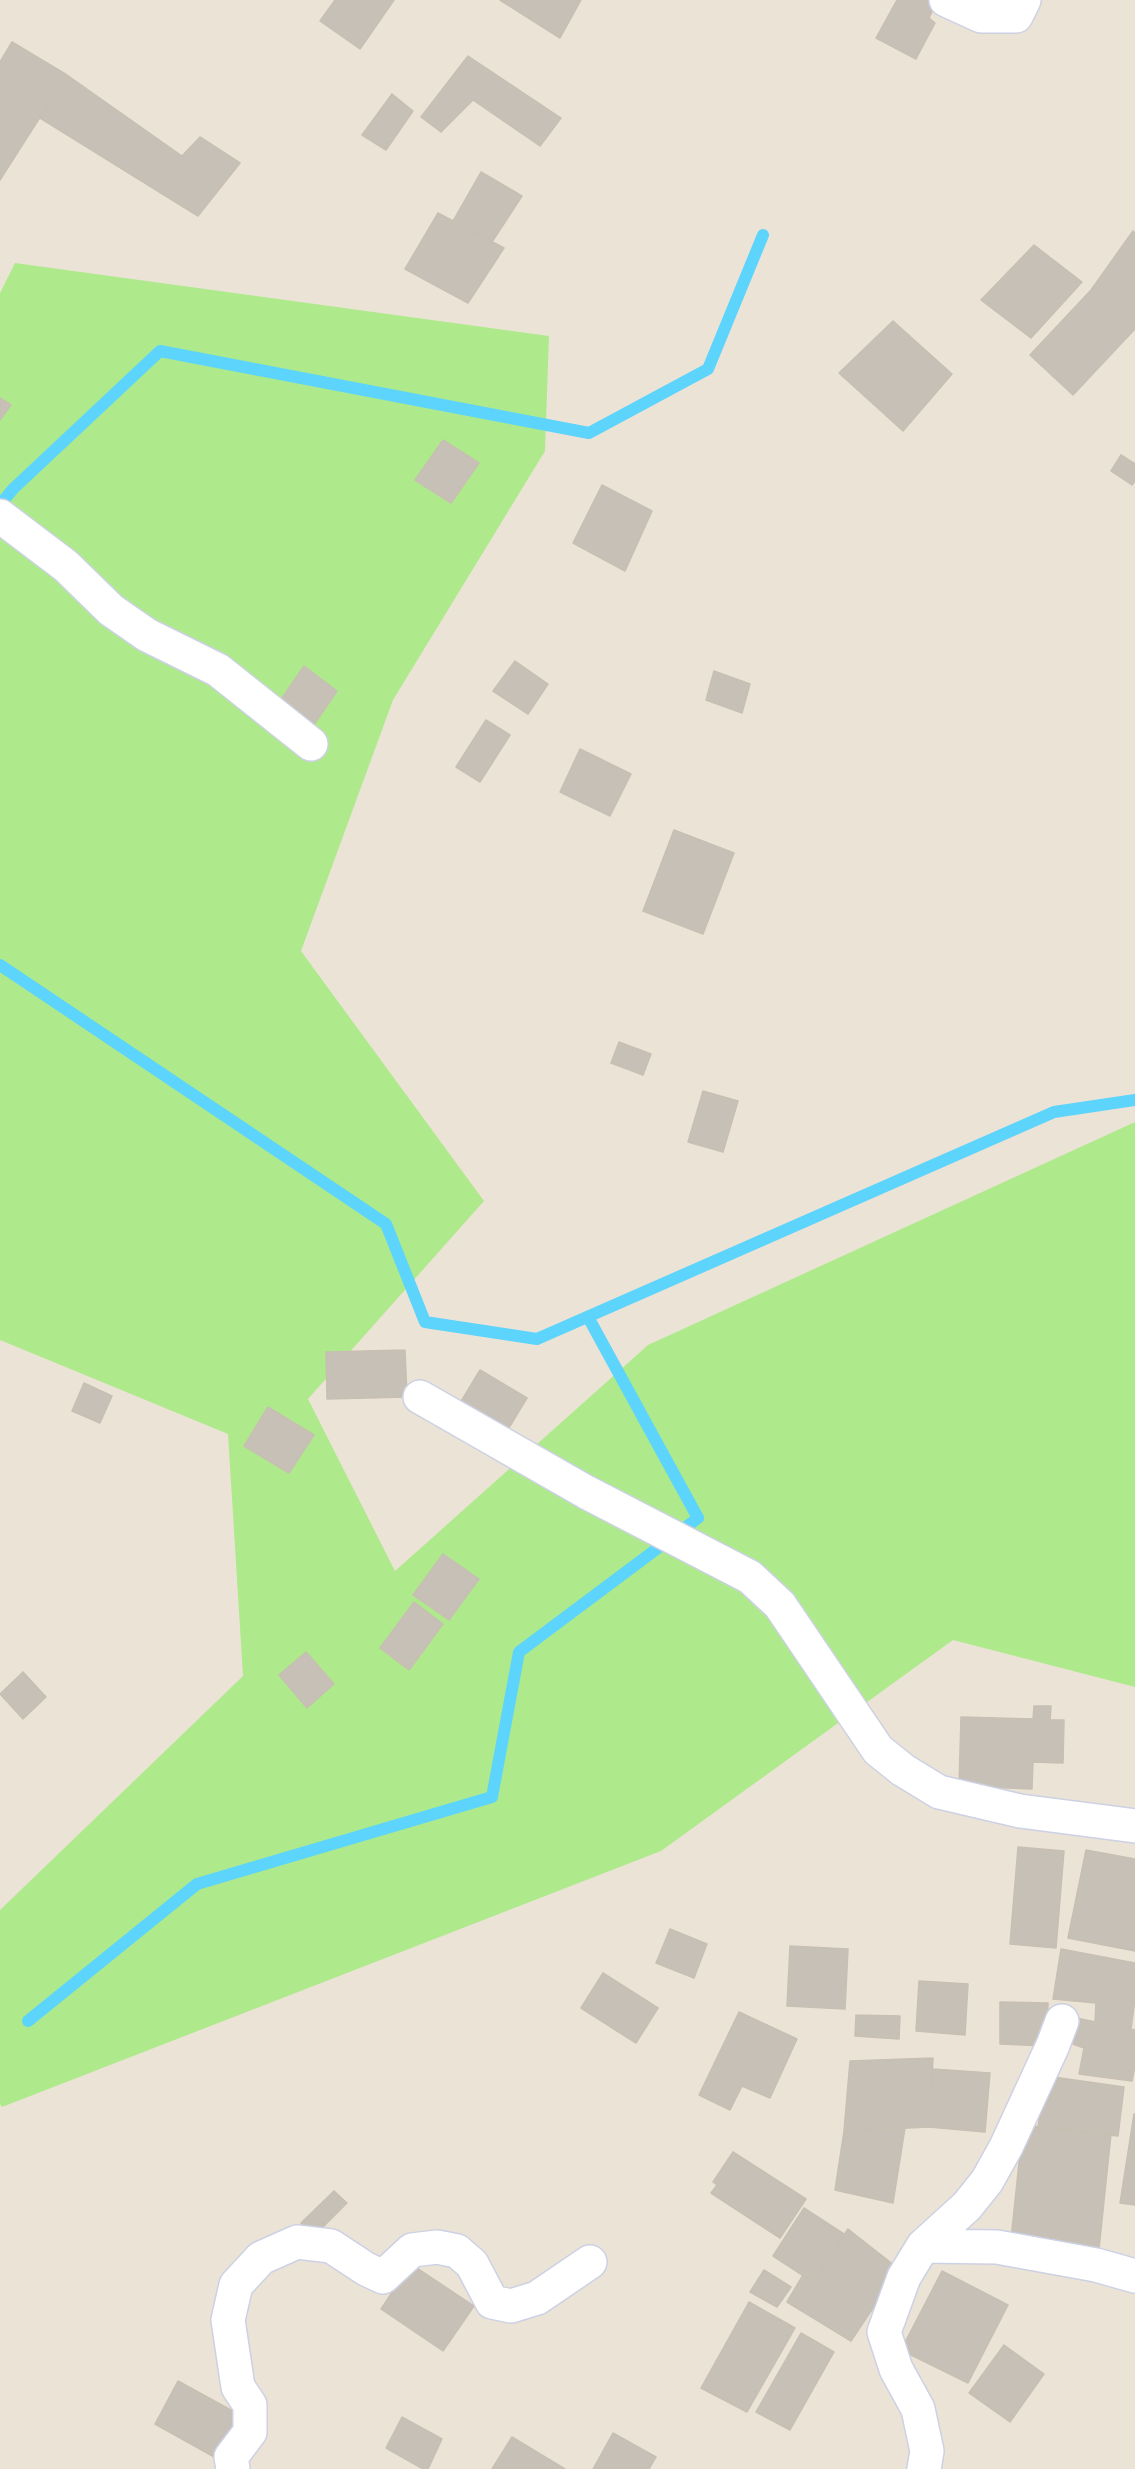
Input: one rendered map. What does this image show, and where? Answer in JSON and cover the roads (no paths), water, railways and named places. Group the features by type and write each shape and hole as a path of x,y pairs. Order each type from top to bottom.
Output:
{"street":[{"path":"946,0 981,16 1016,16 1024,0"},
{"path":"0,516 66,566 111,610 147,635 218,670 310,744"},
{"path":"420,1397 586,1492 750,1577 780,1605 878,1750 903,1770 939,1792 1020,1811 1135,1826"},
{"path":"924,2469 927,2451 918,2409 896,2369 884,2332 904,2277 923,2246 967,2206 987,2181 1006,2146 1062,2021"},
{"path":"233,2469 231,2457 249,2432 250,2405 238,2387 228,2320 236,2285 261,2258 297,2242 330,2246 383,2277 412,2250 437,2247 457,2251 472,2264 492,2302 511,2306 537,2298 590,2262"},
{"path":"923,2246 996,2247 1096,2265 1135,2276"}],"waterway":[{"path":"0,505 13,489 160,351 589,433 708,369 763,235"},
{"path":"0,965 386,1224 425,1322 537,1339 1054,1112 1135,1100"},
{"path":"28,2021 197,1884 492,1797 519,1652 698,1518 588,1317"}]}
